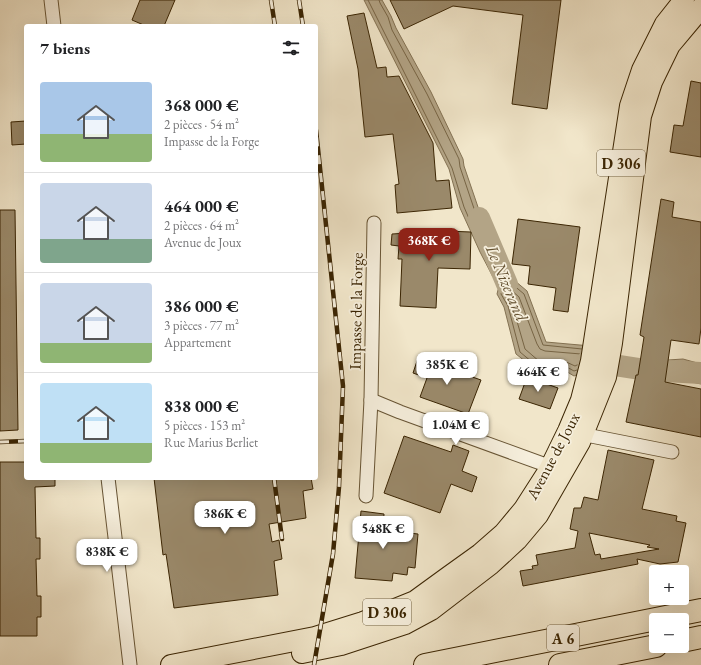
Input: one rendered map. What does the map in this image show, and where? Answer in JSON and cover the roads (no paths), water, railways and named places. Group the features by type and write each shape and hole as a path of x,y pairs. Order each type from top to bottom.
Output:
{"highway":[{"name":"A 6","path":"425,665 701,610"},
{"path":"689,640 701,637"},
{"name":"A 6","path":"560,665 649,647"}],"main road":[{"name":"Avenue de Joux","path":"604,341 630,106 642,70 665,24 684,0"},
{"name":"Avenue de Joux","path":"239,665 341,645 405,624 431,610 491,564 517,540 538,515 557,469 576,433 581,400 597,376 641,116 652,82 670,45 701,8"},
{"name":"Avenue de Joux","path":"171,665 315,637 363,622 415,601 480,554 504,533 557,469"}],"street":[{"path":"51,0 54,24"},
{"name":"Impasse de la Forge","path":"366,496 372,400 374,223"},
{"path":"372,400 400,412 557,469"},
{"path":"576,433 672,452"},
{"path":"108,480 130,665"}],"water":[{"path":"364,0 382,0 391,16 431,92 463,159 464,166 494,254 508,275 527,291 546,342 591,346 590,369 574,376 564,370 551,375 536,370 516,354 504,307 497,294 499,286 495,276 493,277 480,252 460,208 449,169"},
{"path":"683,359 701,364 701,384 665,376 668,360"}],"waterway":[{"name":"Le Nizerand","path":"479,218 507,284"},
{"name":"Le Nizerand","path":"588,361 646,370 701,373"}],"railway":[{"path":"271,0 275,24"},
{"path":"299,0 303,24"},
{"path":"314,665 333,554 339,487 343,386 318,149"},
{"path":"0,442 24,441"},
{"path":"274,480 282,539"}]}
